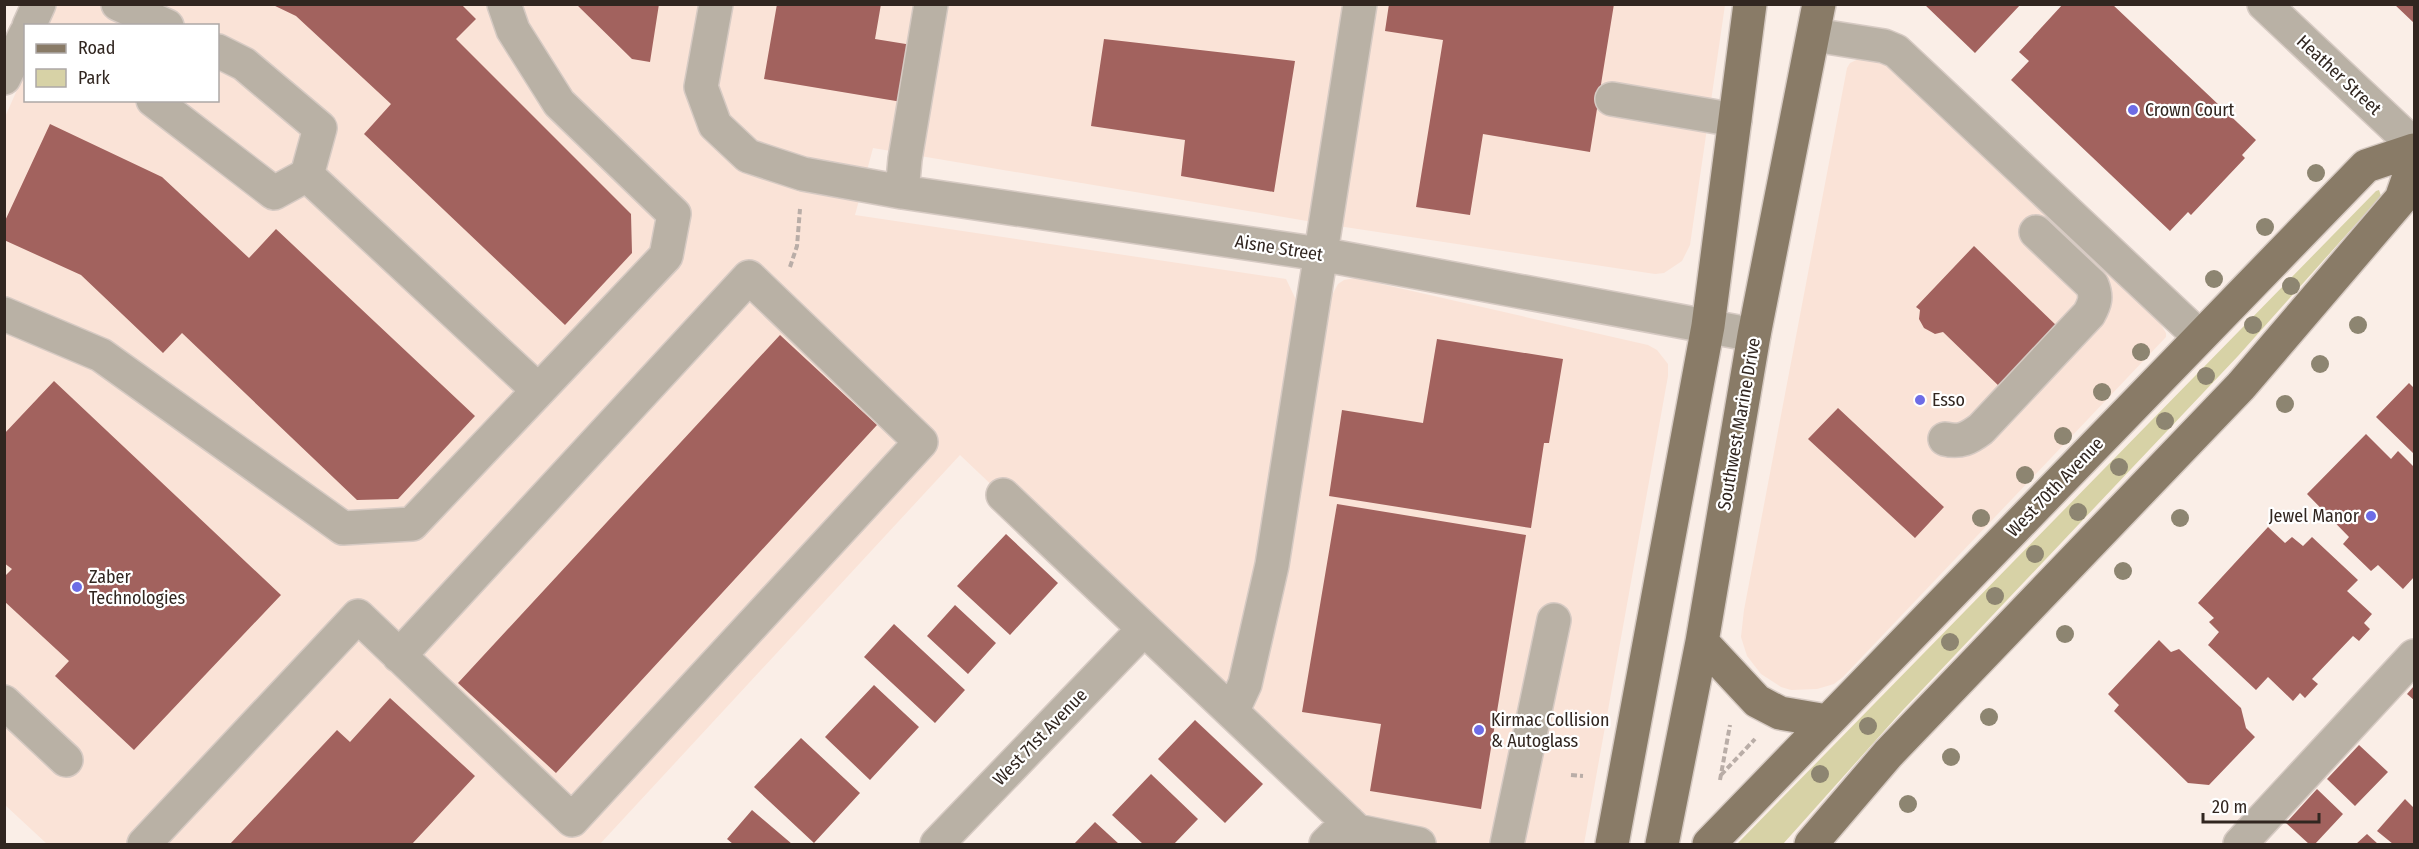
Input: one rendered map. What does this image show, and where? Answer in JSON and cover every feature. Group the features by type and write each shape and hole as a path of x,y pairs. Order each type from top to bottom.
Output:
{"main road":[{"path":"1612,844 1708,326 1750,4"},
{"name":"Southwest Marine Drive","path":"1662,844 1702,642 1754,336 1816,20"},
{"name":"West 70th Avenue","path":"1709,844 2366,166 2415,150"},
{"path":"1811,844 1888,754 2241,386 2401,199 2415,162"},
{"path":"1702,642 1757,701 1780,713 1827,721"}],"street":[{"path":"30,24 39,4"},
{"path":"118,4 163,24"},
{"path":"4,314 101,355 343,528 412,524 666,256 674,214 559,103 513,30 504,4"},
{"name":"Aisne Street","path":"716,4 701,87 715,125 748,156 803,174 902,192 1320,254 1754,336"},
{"path":"902,192 905,159 931,4"},
{"path":"1232,712 1245,684 1272,565 1360,4"},
{"name":"Heather Street","path":"2264,4 2415,145"},
{"path":"1816,20 1896,51 2200,337"},
{"path":"4,78 24,37"},
{"path":"156,102 274,193 307,175 320,128 244,64 219,52"},
{"path":"1612,99 1735,120"},
{"path":"307,175 538,390"},
{"path":"1945,439 1955,442 1969,438 1981,429 2089,314 2095,303 2092,285 2036,232"},
{"path":"144,844 358,616 399,656 572,820 921,442 749,278 399,656"},
{"path":"1003,495 1232,712 1351,835 1419,844"},
{"path":"1507,844 1554,620"},
{"name":"West 71st Avenue","path":"937,844 1144,629"},
{"path":"2240,844 2415,656"},
{"path":"4,702 66,760"}],"path":[{"path":"776,304 797,246 803,174"},
{"path":"1719,786 1732,714"},
{"path":"1720,775 1761,732"},
{"path":"1571,775 1583,776"}],"shaded area":[{"path":"57,5 1725,5 1690,245 1682,261 1664,273 1655,274 1325,224 873,148 855,215 1286,279 1298,304 1324,310 1338,284 1355,278 1648,345 1657,350 1668,364 1668,376 1584,844 1371,844 960,455 600,844 47,844 5,805 5,117 24,74 24,102 219,102 219,24 48,24"},
{"path":"1870,44 2156,316 2166,337 1843,677 1834,684 1817,689 1791,690 1781,687 1761,674 1747,656 1741,637 1744,610 1847,68 1850,63 1865,56"}],"green space":[{"path":"2379,190 2381,196 2238,356 1902,711 1783,844 1737,844 2376,191"}],"building":[{"path":"271,4 461,4 476,19 456,39 631,214 632,253 565,325 364,134 391,104 296,16"},
{"path":"576,4 659,4 650,62 632,59"},
{"path":"777,4 881,4 875,39 912,45 902,102 764,79"},
{"path":"1389,4 1614,4 1590,152 1483,134 1470,215 1416,207 1443,40 1385,31"},
{"path":"1924,4 2021,4 1975,53"},
{"name":"Crown Court","path":"2063,4 2112,4 2256,140 2242,155 2245,158 2191,215 2188,212 2170,231 2011,80 2029,61 2019,52"},
{"path":"2394,4 2414,4 2414,23"},
{"path":"1104,39 1295,61 1274,192 1181,176 1185,140 1091,126"},
{"path":"50,124 162,177 249,258 276,229 475,416 398,499 357,500 182,333 163,353 81,275 4,240 4,223"},
{"path":"1974,246 2059,328 2001,388 1943,332 1935,334 1924,328 1919,319 1920,310 1916,307"},
{"path":"780,335 877,425 556,773 458,683"},
{"path":"1437,339 1563,359 1549,443 1544,443 1531,528 1329,496 1342,410 1423,423"},
{"path":"54,381 281,595 134,750 55,676 69,661 4,601 4,577 12,569 4,563 4,434"},
{"path":"2409,383 2414,388 2414,454 2376,417"},
{"path":"1838,408 1944,507 1915,538 1808,439"},
{"name":"Jewel Manor","path":"2366,434 2391,459 2398,451 2414,467 2414,577 2403,589 2378,565 2371,571 2343,544 2349,537 2307,494"},
{"path":"1337,504 1526,535 1481,809 1370,791 1381,724 1302,712"},
{"path":"2268,527 2285,543 2292,537 2303,546 2312,537 2358,580 2347,591 2372,614 2364,623 2370,629 2359,641 2353,636 2312,679 2318,684 2305,698 2300,693 2293,701 2268,677 2256,690 2208,645 2219,632 2209,622 2214,618 2198,603"},
{"path":"1006,534 1058,583 1010,635 957,586"},
{"path":"955,605 996,643 968,674 927,636"},
{"path":"894,624 965,690 935,723 864,657"},
{"path":"2159,640 2171,652 2179,649 2241,708 2246,728 2255,737 2209,785 2188,783 2114,711 2119,705 2108,694"},
{"path":"874,685 919,727 870,780 825,737"},
{"path":"2414,686 2414,700 2407,694"},
{"path":"390,698 475,776 412,844 230,844 337,730 350,742"},
{"path":"1195,720 1263,784 1225,823 1158,759"},
{"path":"801,738 860,793 814,843 754,787"},
{"path":"2359,745 2388,772 2355,806 2327,779"},
{"path":"1151,774 1198,819 1174,844 1143,844 1112,815"},
{"path":"2317,789 2343,814 2315,844 2309,844 2286,823"},
{"path":"2405,799 2414,808 2414,844 2393,844 2377,831"},
{"path":"752,810 792,844 733,844 727,839"},
{"path":"1095,822 1119,844 1074,844"},
{"path":"2367,834 2378,844 2356,844"}],"place":[{"name":"Crown Court","path":"2133,110"},
{"name":"Esso","path":"1920,400"},
{"name":"Jewel Manor","path":"2371,516"},
{"name":"Zaber Technologies","path":"77,587"},
{"name":"Kirmac Collision & Autoglass","path":"1479,730"}]}
